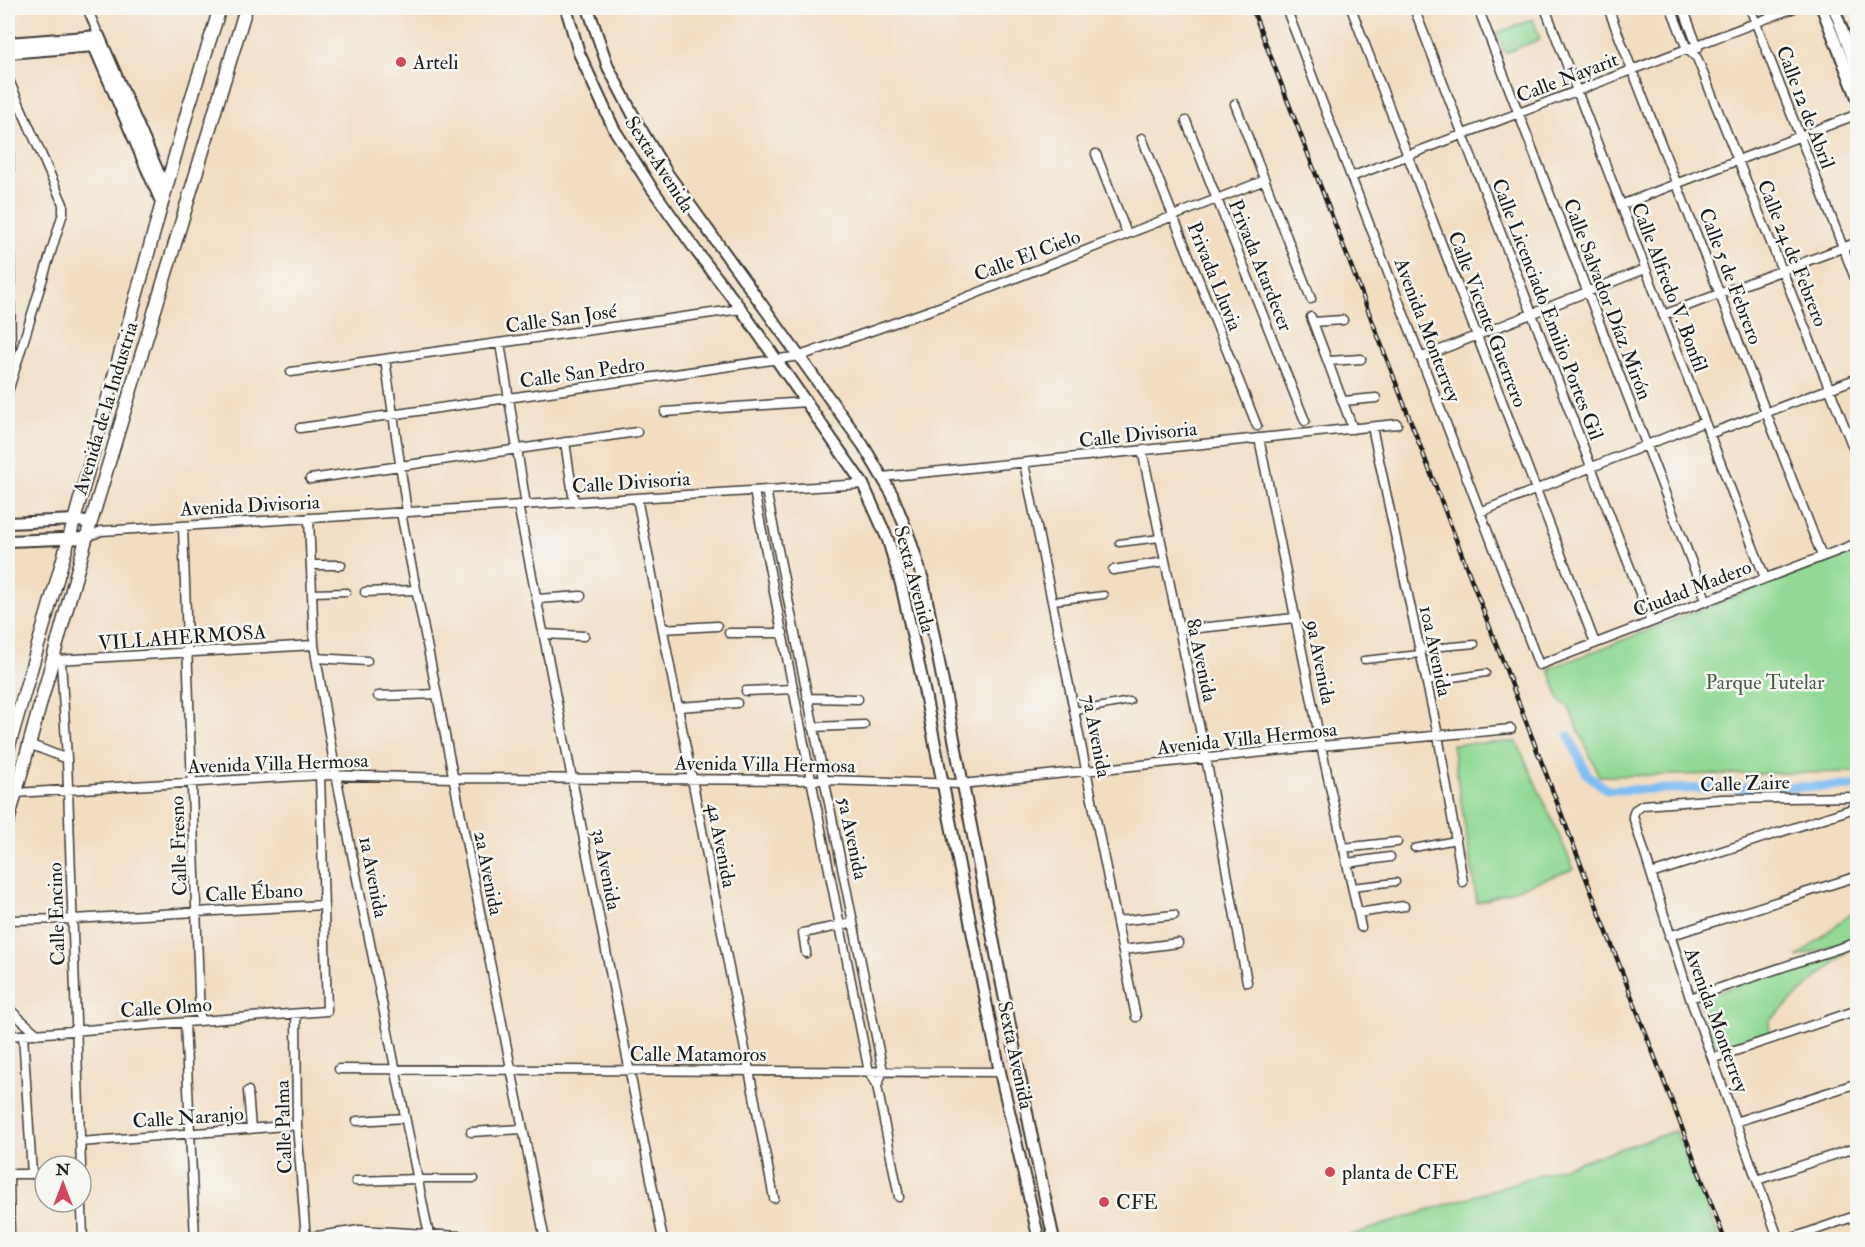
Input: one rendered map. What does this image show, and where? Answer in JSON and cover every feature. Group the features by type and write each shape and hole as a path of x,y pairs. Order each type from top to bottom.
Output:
{"main road":[{"name":"Avenida de la Industria","path":"8,748 10,729 70,538 188,109 220,8"},
{"name":"Avenida de la Industria","path":"8,821 11,790 57,660 90,523 246,8"},
{"name":"Sexta Avenida","path":"566,8 579,52 614,129 651,187 741,309 863,484 888,540 901,584 922,679 1000,1072 1039,1239"},
{"name":"Sexta Avenida","path":"588,8 608,68 667,173 863,445 892,494 910,539 923,580 1030,1128 1054,1239"},
{"path":"1822,8 1857,100"},
{"path":"1834,8 1857,73"},
{"path":"8,43 97,41"},
{"path":"8,52 97,41"},
{"path":"97,41 166,190"},
{"path":"97,41 162,204"},
{"path":"8,523 75,520 90,523"},
{"path":"8,541 86,538"}],"street":[{"path":"87,8 97,41"},
{"name":"Avenida Monterrey","path":"1286,8 1539,665"},
{"name":"Calle Vicente Guerrero","path":"1350,8 1595,643"},
{"name":"Calle Licenciado Emilio Portes Gil","path":"1414,8 1651,622"},
{"name":"Calle Salvador Díaz Mirón","path":"1478,8 1707,602"},
{"name":"Calle Alfredo V. Bonfil","path":"1545,8 1765,578"},
{"name":"Calle 5 de Febrero","path":"1608,8 1822,556"},
{"name":"Calle 24 de Febrero","path":"1671,8 1687,49 1697,58 1857,460"},
{"name":"Calle 24 de Febrero","path":"1683,8 1698,45 1697,58"},
{"name":"Calle 12 de Abril","path":"1750,8 1857,286"},
{"name":"Calle Nayarit","path":"1351,177 1794,8"},
{"path":"8,52 11,379"},
{"path":"8,78 63,204 63,213 8,392"},
{"path":"1234,104 1311,299"},
{"path":"1621,205 1857,114"},
{"name":"Privada Atardecer","path":"1186,121 1305,421"},
{"name":"Privada Lluvia","path":"1142,138 1257,426"},
{"path":"1096,154 1127,234"},
{"name":"Calle El Cielo","path":"777,361 800,356 962,299 1265,180"},
{"path":"1663,315 1857,242"},
{"path":"1420,357 1645,269"},
{"name":"Calle San José","path":"291,372 741,309"},
{"path":"1343,320 1312,319 1353,429"},
{"name":"3a Avenida","path":"500,343 537,599 663,1239"},
{"name":"2a Avenida","path":"385,359 416,590 545,1239"},
{"path":"1328,361 1361,359"},
{"name":"Calle San Pedro","path":"300,428 777,361"},
{"path":"1709,434 1857,378"},
{"path":"1343,401 1376,398"},
{"path":"665,412 806,402"},
{"path":"1480,512 1704,422"},
{"name":"Calle Divisoria","path":"882,477 1398,424"},
{"name":"10a Avenida","path":"1372,427 1438,735 1463,882"},
{"path":"310,478 637,432"},
{"name":"9a Avenida","path":"1259,438 1321,746 1361,927"},
{"path":"565,442 574,502"},
{"name":"8a Avenida","path":"1142,450 1206,758 1247,982"},
{"name":"7a Avenida","path":"1024,462 1136,1017"},
{"name":"Calle Divisoria","path":"404,512 863,484"},
{"name":"5a Avenida","path":"766,490 883,1071"},
{"name":"5a Avenida","path":"754,491 869,1072 877,1086 899,1197"},
{"name":"4a Avenida","path":"637,498 774,1198"},
{"name":"Avenida Divisoria","path":"86,538 101,531 404,512"},
{"name":"1a Avenida","path":"309,518 316,658 336,775 429,1237"},
{"path":"90,523 101,531"},
{"name":"Calle Fresno","path":"183,526 200,1021"},
{"path":"1119,543 1160,538"},
{"name":"Ciudad Madero","path":"1539,665 1857,543"},
{"path":"1113,570 1165,562"},
{"path":"311,565 341,565"},
{"path":"364,592 416,590"},
{"path":"312,593 347,592"},
{"path":"775,593 786,592"},
{"path":"1053,601 1104,595"},
{"path":"537,599 581,596"},
{"path":"1179,630 1295,618"},
{"path":"663,629 717,626"},
{"path":"729,633 795,641"},
{"path":"544,634 584,636"},
{"path":"1364,660 1475,644"},
{"name":"VILLAHERMOSA","path":"57,660 314,645"},
{"path":"316,658 367,661"},
{"name":"Calle Encino","path":"57,660 67,759 80,1154"},
{"path":"1426,682 1486,674"},
{"path":"746,691 794,689"},
{"path":"378,696 437,694"},
{"path":"807,698 858,699"},
{"path":"1075,711 1130,701"},
{"path":"678,707 737,703"},
{"path":"813,727 864,725"},
{"name":"Avenida Villa Hermosa","path":"11,790 68,791 320,775 824,780 962,784 1321,746 1511,729"},
{"path":"29,744 67,759"},
{"path":"320,775 323,905"},
{"name":"Calle Zaire","path":"1635,810 1644,805 1722,799 1857,797"},
{"path":"1650,874 1857,807"},
{"name":"Avenida Monterrey","path":"1635,810 1633,816 1669,936 1779,1239"},
{"path":"1414,848 1456,840"},
{"path":"1343,848 1397,842"},
{"path":"1347,863 1390,857"},
{"path":"1669,936 1857,876"},
{"path":"1352,887 1396,882"},
{"name":"Calle Ébano","path":"8,920 73,919 323,905"},
{"name":"Calle Olmo","path":"8,1036 327,1011 323,905"},
{"path":"1358,913 1404,906"},
{"path":"1117,921 1174,915"},
{"path":"806,953 803,933 853,923"},
{"path":"1690,998 1857,942"},
{"path":"1123,950 1178,943"},
{"path":"8,1008 37,1034"},
{"path":"1714,1059 1857,1010"},
{"name":"Calle Palma","path":"296,1014 297,1125 305,1239"},
{"path":"185,1022 195,1239"},
{"path":"9,1234 8,1174 32,1174 23,1035"},
{"name":"Calle Matamoros","path":"339,1069 1000,1072"},
{"path":"877,1086 883,1071"},
{"path":"1735,1122 1857,1083"},
{"path":"248,1091 250,1129"},
{"path":"357,1121 405,1118"},
{"name":"Calle Naranjo","path":"80,1142 297,1125"},
{"path":"471,1132 523,1129"},
{"path":"1757,1180 1857,1147"},
{"path":"356,1181 475,1179"},
{"path":"82,1214 83,1239"},
{"path":"1787,1239 1857,1215"},
{"path":"290,1239 305,1239 355,1230 429,1237 525,1239"}],"green space":[{"path":"1533,19 1540,39 1505,53 1497,33"},
{"name":"Parque Tutelar","path":"1857,548 1857,772 1599,776 1568,706 1560,701 1549,669"},
{"path":"1517,742 1574,869 1477,903 1452,744"},
{"path":"1857,908 1857,938 1797,957"},
{"path":"1853,946 1769,1021 1770,1034 1717,1053 1698,999"},
{"path":"1675,1131 1720,1239 1339,1239"}],"waterway":[{"path":"1569,736 1587,774 1607,790 1858,786"}],"railway":[{"path":"1252,8 1725,1240"}],"place":[{"name":"Arteli","path":"401,62"},
{"name":"planta de CFE","path":"1330,1172"},
{"name":"CFE","path":"1104,1202"}]}
